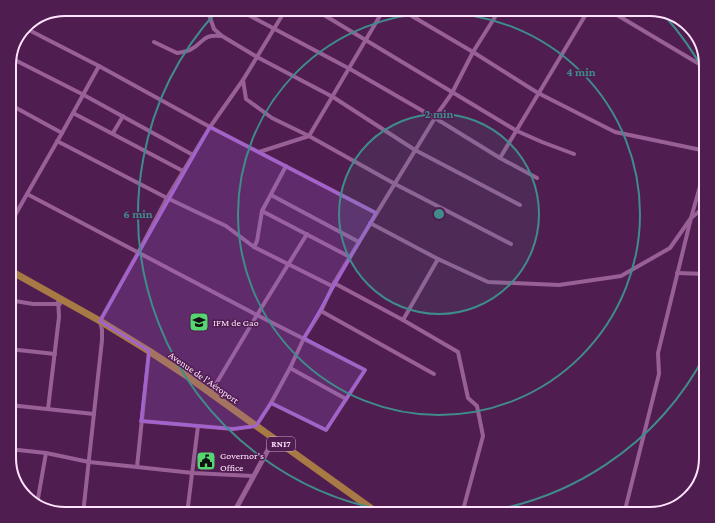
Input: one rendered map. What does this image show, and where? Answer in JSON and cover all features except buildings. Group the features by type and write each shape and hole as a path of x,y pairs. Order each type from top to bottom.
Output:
{"main road":[{"name":"Avenue de l'Aéroport","path":"16,274 58,297 62,303 100,321 184,374 369,507"}],"street":[{"path":"209,16 214,29 222,36 257,58 333,97 415,150 520,205"},
{"path":"251,16 350,69 435,118 500,158 537,178"},
{"path":"84,507 102,330 100,321 167,198 193,154 243,80 282,16"},
{"path":"326,16 517,131 574,154"},
{"path":"258,152 309,136 350,69 380,16"},
{"path":"412,16 538,93 615,132 699,150"},
{"path":"141,421 233,429 256,426 271,403 304,338 321,311 333,285 415,150 452,93 473,52 496,16"},
{"path":"500,158 585,16"},
{"path":"619,16 699,64"},
{"path":"30,31 99,66 210,127 376,213"},
{"path":"154,42 177,53 190,50 204,39 212,35 222,36"},
{"path":"16,61 82,94 193,154"},
{"path":"16,214 99,66"},
{"path":"243,80 246,99 264,114 309,136 395,184 511,244"},
{"path":"16,108 62,133"},
{"path":"73,112 183,171"},
{"path":"113,133 123,116"},
{"path":"57,141 167,198 226,226 254,247 403,320 458,352 468,398 477,406 483,436 464,507"},
{"path":"254,247 258,241 262,211 286,166"},
{"path":"626,507 659,374 658,353 699,190"},
{"path":"27,194 365,370 326,430 271,403"},
{"path":"270,195 359,242"},
{"path":"262,211 350,257"},
{"path":"370,223 438,259 488,282 559,285 621,276 670,248 691,218 699,212"},
{"path":"210,394 308,234"},
{"path":"403,320 438,259"},
{"path":"677,273 699,274"},
{"path":"16,301 33,304 62,303 48,409"},
{"path":"321,311 434,374"},
{"path":"16,350 55,354"},
{"path":"137,467 149,351"},
{"path":"290,368 346,399"},
{"path":"16,406 94,414"},
{"path":"188,507 198,426"},
{"path":"237,507 274,439"},
{"path":"16,450 89,462 193,473 253,476"},
{"path":"38,498 46,454"}],"highlighted area":[{"path":"210,127 376,213 304,338 365,370 326,430 271,403 256,426 233,429 141,421 149,351 100,321"}],"place":[{"name":"IFM de Gao","path":"199,322"},
{"name":"Governor's Office","path":"206,461"}]}
